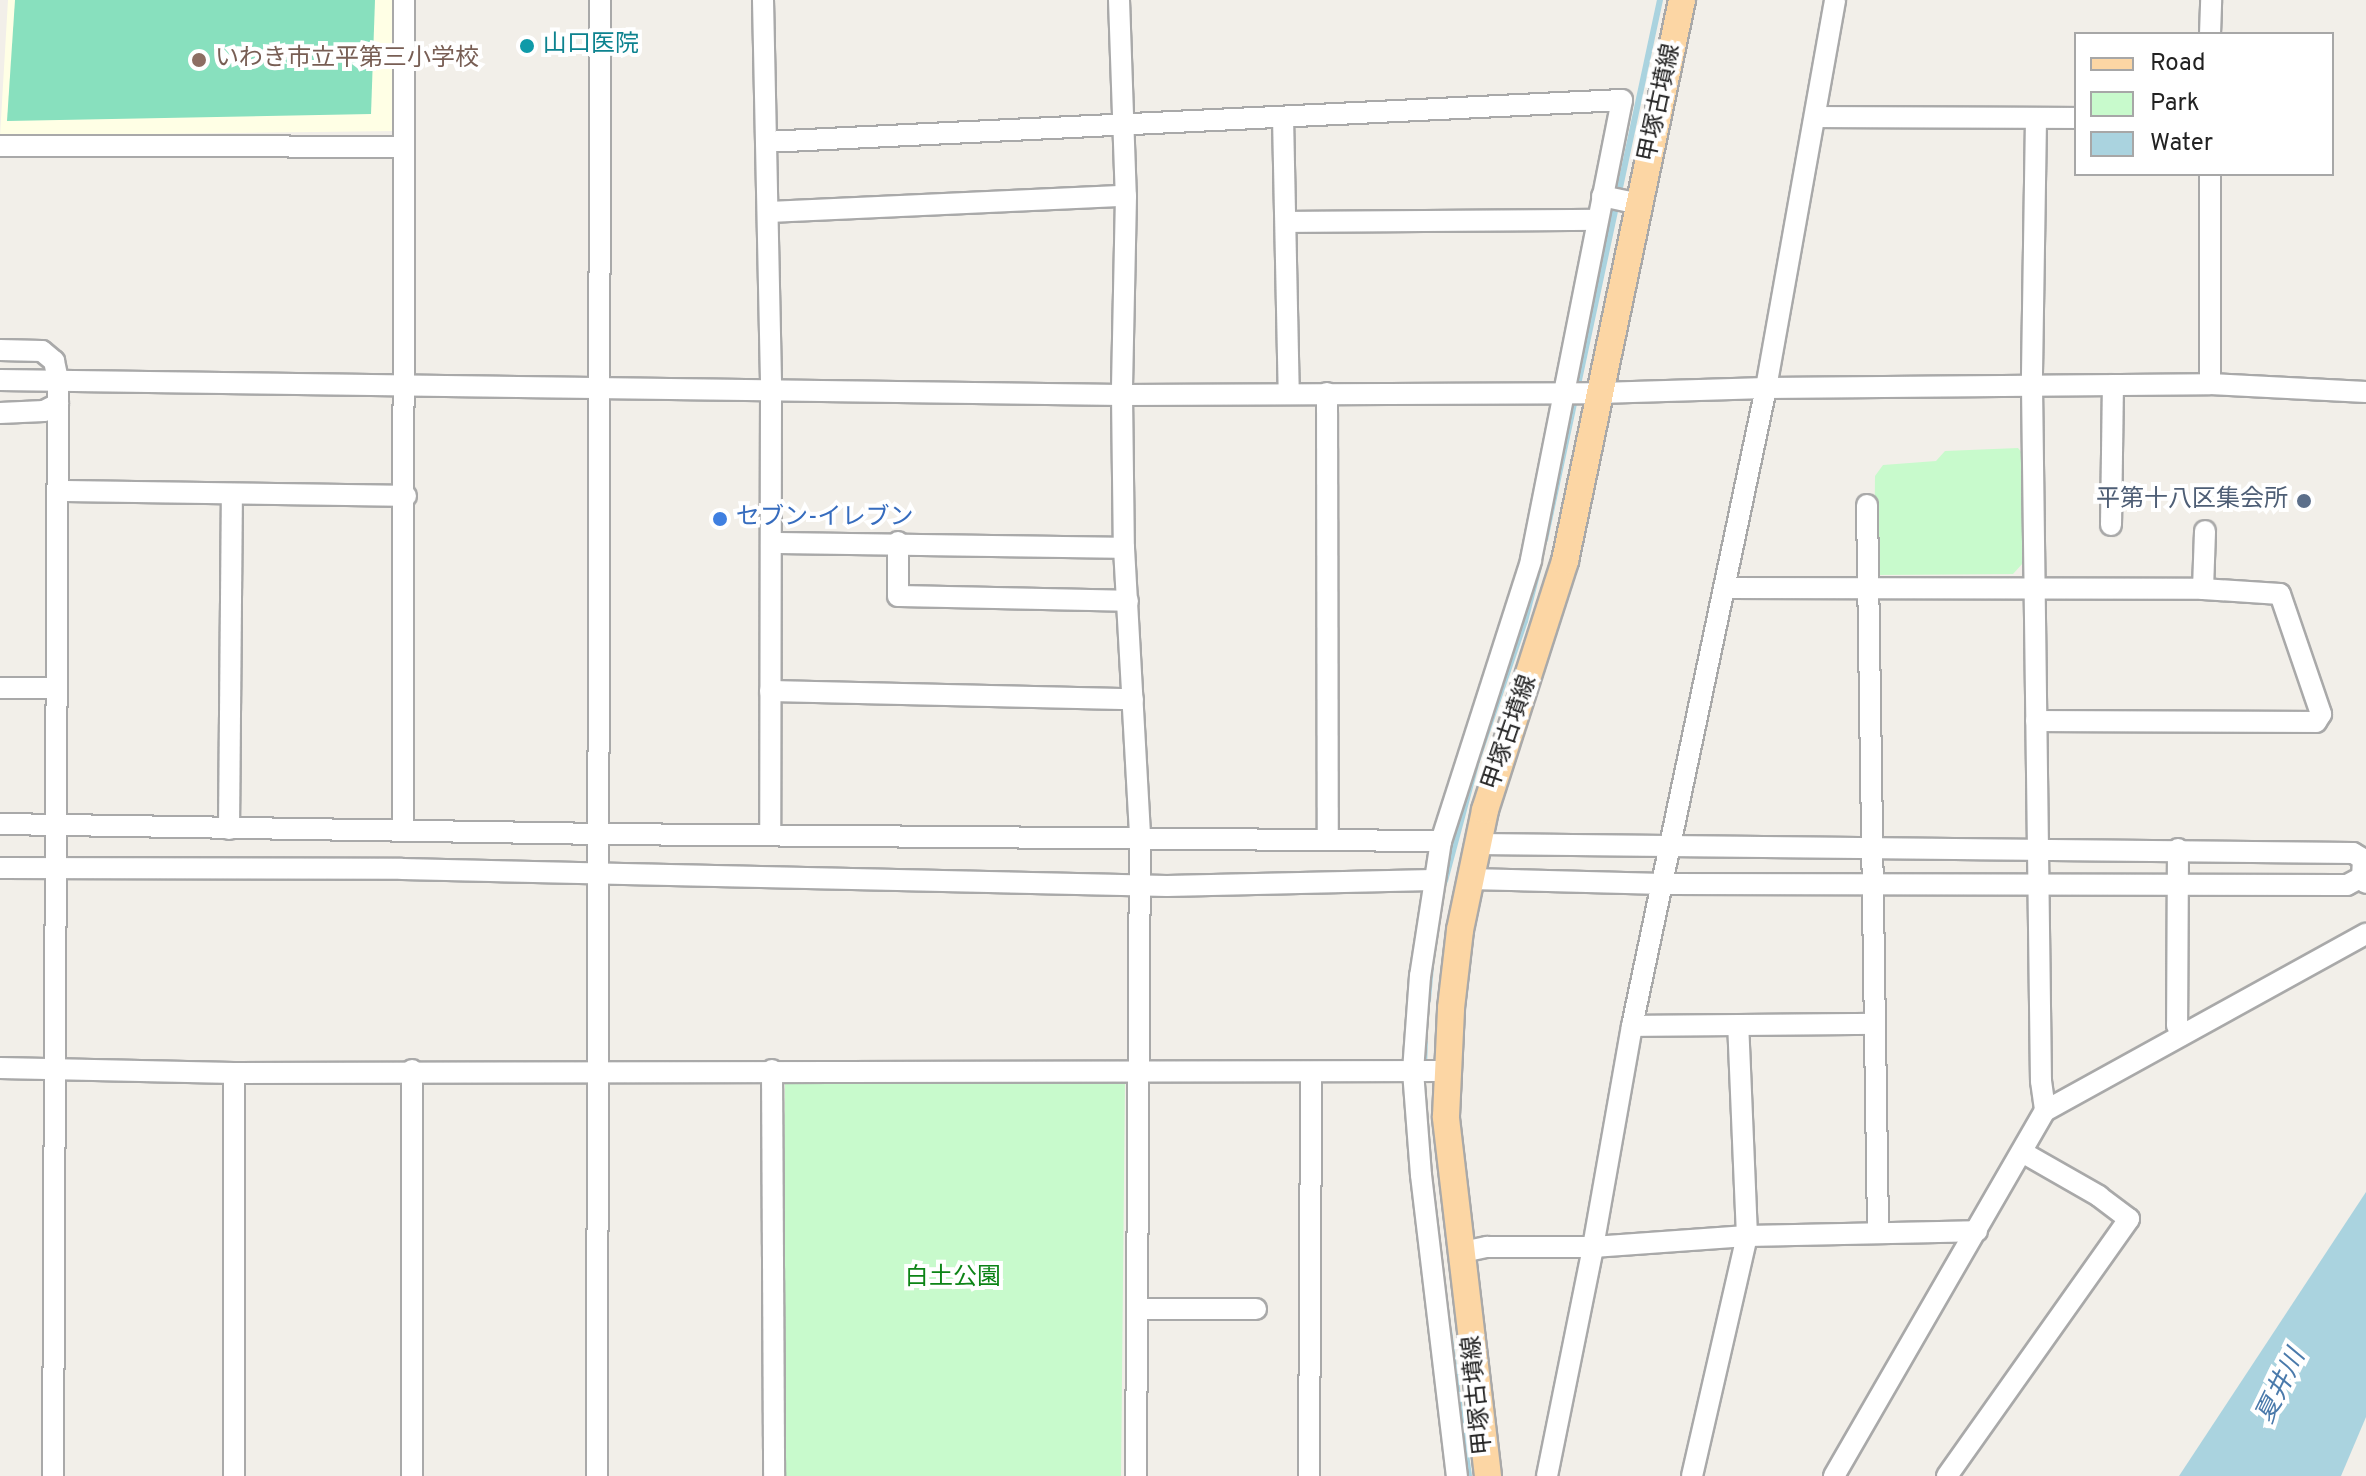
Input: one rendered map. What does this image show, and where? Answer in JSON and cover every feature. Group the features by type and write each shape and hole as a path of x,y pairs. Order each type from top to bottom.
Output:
{"main road":[{"name":"甲塚古墳線","path":"1488,1476 1463,1252 1435,1174 1429,1071 1485,810 1548,620 1570,537 1580,393 1620,200 1682,0"}],"street":[{"path":"403,830 406,496 404,0"},
{"path":"597,1476 600,0"},
{"path":"763,0 771,391 770,835"},
{"path":"1119,0 1126,196 1122,395 1124,548 1140,837 1136,1476"},
{"path":"1547,1476 1593,1247 1632,1026 1766,388 1817,117 1835,0"},
{"path":"2210,32 2211,0"},
{"path":"766,142 1622,100 1620,200 1597,220 1288,222"},
{"path":"1283,117 1288,222 1289,393"},
{"path":"1817,117 2074,118"},
{"path":"2036,119 2032,386 2041,1081 2045,1111"},
{"path":"0,146 403,147"},
{"path":"2210,176 2210,384"},
{"path":"768,212 1126,196"},
{"path":"0,1068 234,1073 412,1070 1429,1071 1420,976 1433,880 1441,841 1514,615 1580,393 1597,220"},
{"path":"0,350 42,351 54,361 58,380 53,1476"},
{"path":"0,380 240,386 1122,395 1580,393 2210,384 2366,392"},
{"path":"2111,525 2113,385"},
{"path":"1327,393 1328,840"},
{"path":"0,413 44,411 58,404"},
{"path":"58,491 406,496"},
{"path":"229,829 232,495"},
{"path":"1867,505 1878,1233"},
{"path":"2203,589 2205,531"},
{"path":"1536,533 1570,537"},
{"path":"771,543 898,542 1124,548"},
{"path":"898,542 898,596 1128,601"},
{"path":"1724,588 2203,589 2280,594 2321,714 2316,722 2036,721"},
{"path":"1514,615 1548,620"},
{"path":"0,688 57,688"},
{"path":"770,691 1133,699"},
{"path":"1478,722 1511,733"},
{"path":"0,824 600,834 1441,841"},
{"path":"1469,879 1664,884 2347,885 2364,880 2363,859 2353,853 1477,844"},
{"path":"2178,849 2177,1025 2181,1035"},
{"path":"0,868 402,869 600,876 1138,886 1433,880"},
{"path":"1834,1476 2045,1111 2366,934"},
{"path":"1632,1026 1874,1024"},
{"path":"1692,1476 1747,1236 1738,1025"},
{"path":"412,1070 412,1476"},
{"path":"772,1070 774,1476"},
{"path":"1309,1476 1311,1072"},
{"path":"234,1073 234,1476"},
{"path":"1947,1476 2129,1219 2099,1196 2022,1152"},
{"path":"1435,1174 1457,1476"},
{"path":"1463,1252 1487,1247 1593,1247 1747,1236 1977,1231"},
{"path":"1138,1309 1256,1309"}],"shaded area":[{"name":"いわき市立平第三小学校","path":"8,0 394,0 395,131 0,136"}],"green space":[{"name":"いわき市立平第三小学校","path":"15,0 375,0 371,114 7,121"},
{"path":"2018,448 2023,454 2023,563 2013,574 1879,575 1874,568 1875,476 1883,465 1936,461 1945,451"},
{"name":"白土公園","path":"785,1079 1125,1082 1121,1476 781,1476"}],"water":[{"name":"夏井川","path":"2366,1192 2366,1417 2341,1476 2179,1476"}],"waterway":[{"path":"1545,540 1660,0"},
{"path":"1445,881 1477,761 1525,621 1539,567"},
{"path":"1428,1000 1431,968"},
{"path":"1424,1068 1425,1043"},
{"path":"1449,1330 1469,1476"}],"place":[{"name":"山口医院","path":"527,46"},
{"name":"いわき市立平第三小学校","path":"199,60"},
{"name":"平第十八区集会所","path":"2304,501"},
{"name":"セブン-イレブン","path":"720,519"}]}
